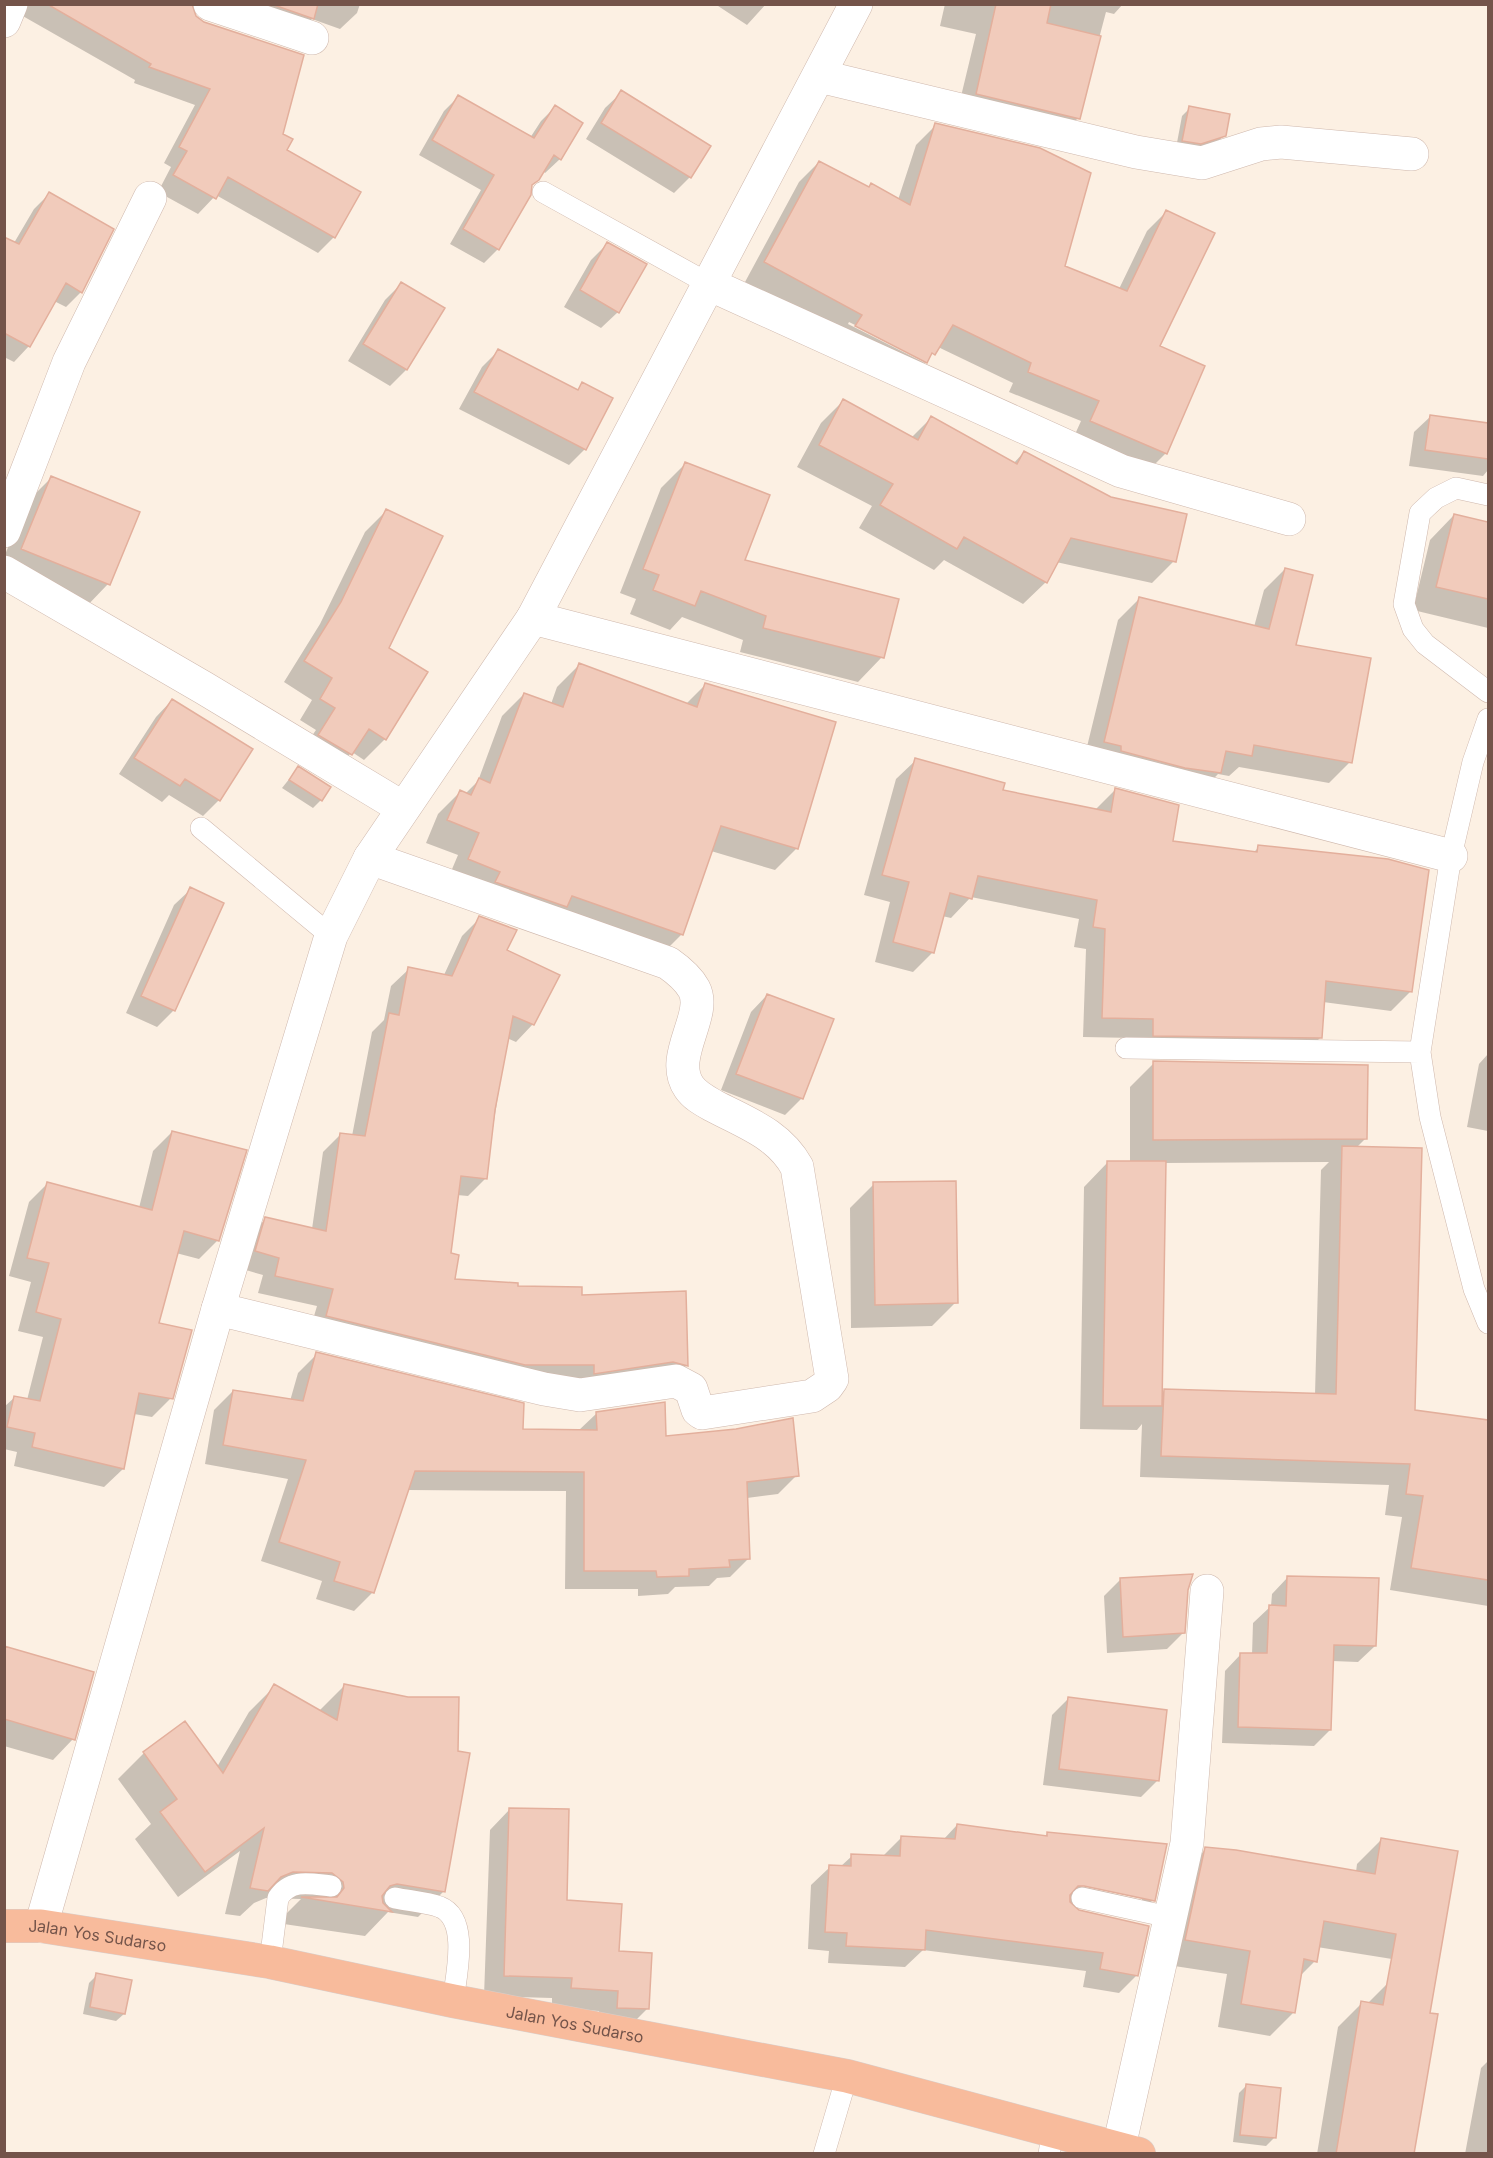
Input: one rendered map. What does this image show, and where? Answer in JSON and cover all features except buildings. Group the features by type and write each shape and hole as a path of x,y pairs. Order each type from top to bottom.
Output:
{"highway":[{"name":"Jalan Yos Sudarso","path":"4,1926 41,1926 270,1962 453,2001 648,2036 847,2076 1051,2141 1129,2150"}],"street":[{"path":"4,21 12,4"},
{"path":"210,4 312,38"},
{"path":"41,1926 218,1309 331,936 370,858 533,618 711,285 856,4"},
{"path":"819,76 1137,152 1202,163 1261,144 1281,142 1412,154"},
{"path":"4,531 69,362 150,198"},
{"path":"711,285 1121,471 1289,519"},
{"path":"4,572 204,688 403,808"},
{"path":"533,618 1451,855"},
{"path":"218,1309 532,1386 580,1395 676,1381 691,1389 698,1410 702,1413 812,1396 827,1386 832,1379 797,1167 788,1150 776,1139 699,1098 688,1086 682,1071 697,1004 695,990 682,974 668,963 370,858"},
{"path":"1129,2150 1169,1917 1187,1843 1207,1591"}],"lane":[{"path":"543,192 711,285"},
{"path":"1488,495 1456,488 1436,498 1420,513 1404,604 1413,628 1425,644 1488,692"},
{"path":"1488,719 1473,762 1451,855 1420,1052 1430,1117 1474,1289 1488,1323"},
{"path":"201,828 331,936"},
{"path":"1126,1048 1420,1052"},
{"path":"270,1962 278,1898 282,1892 290,1886 303,1882 331,1886"},
{"path":"395,1898 441,1908 454,1917 459,1929 453,2001"},
{"path":"1082,1898 1169,1917"},
{"path":"824,2154 847,2076"}]}
